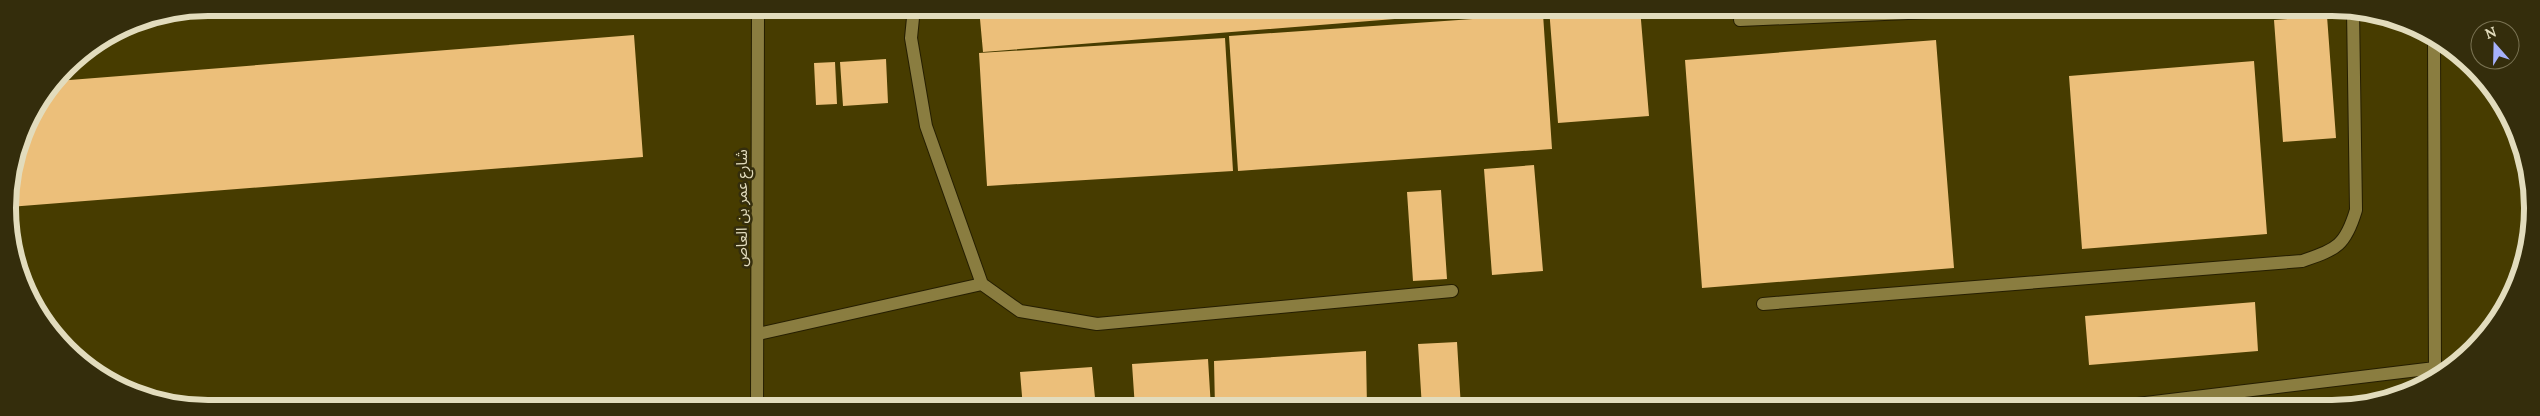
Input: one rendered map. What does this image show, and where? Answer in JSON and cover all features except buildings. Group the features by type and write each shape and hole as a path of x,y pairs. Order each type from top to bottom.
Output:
{"street":[{"name":"شارع عمر بن العاص","path":"757,400 758,16"},
{"path":"913,16 911,38 926,126 982,284 1020,311 1097,324 1452,291"},
{"path":"1740,20 1835,16"},
{"path":"1763,304 2302,260 2332,251 2350,231 2356,210 2353,18"},
{"path":"2434,46 2436,369"},
{"path":"758,334 982,284"},
{"path":"2180,400 2428,374"}],"shaded area":[{"path":"208,16 2332,16 2357,18 2394,26 2428,42 2468,72 2484,91 2504,123 2514,146 2522,183 2524,208 2522,233 2514,270 2504,293 2484,325 2468,344 2428,374 2394,390 2357,398 2332,400 208,400 183,398 146,390 123,380 91,360 72,344 42,304 26,270 18,233 16,208 18,183 26,146 42,112 72,72 91,56 123,36 146,26 183,18"}]}
